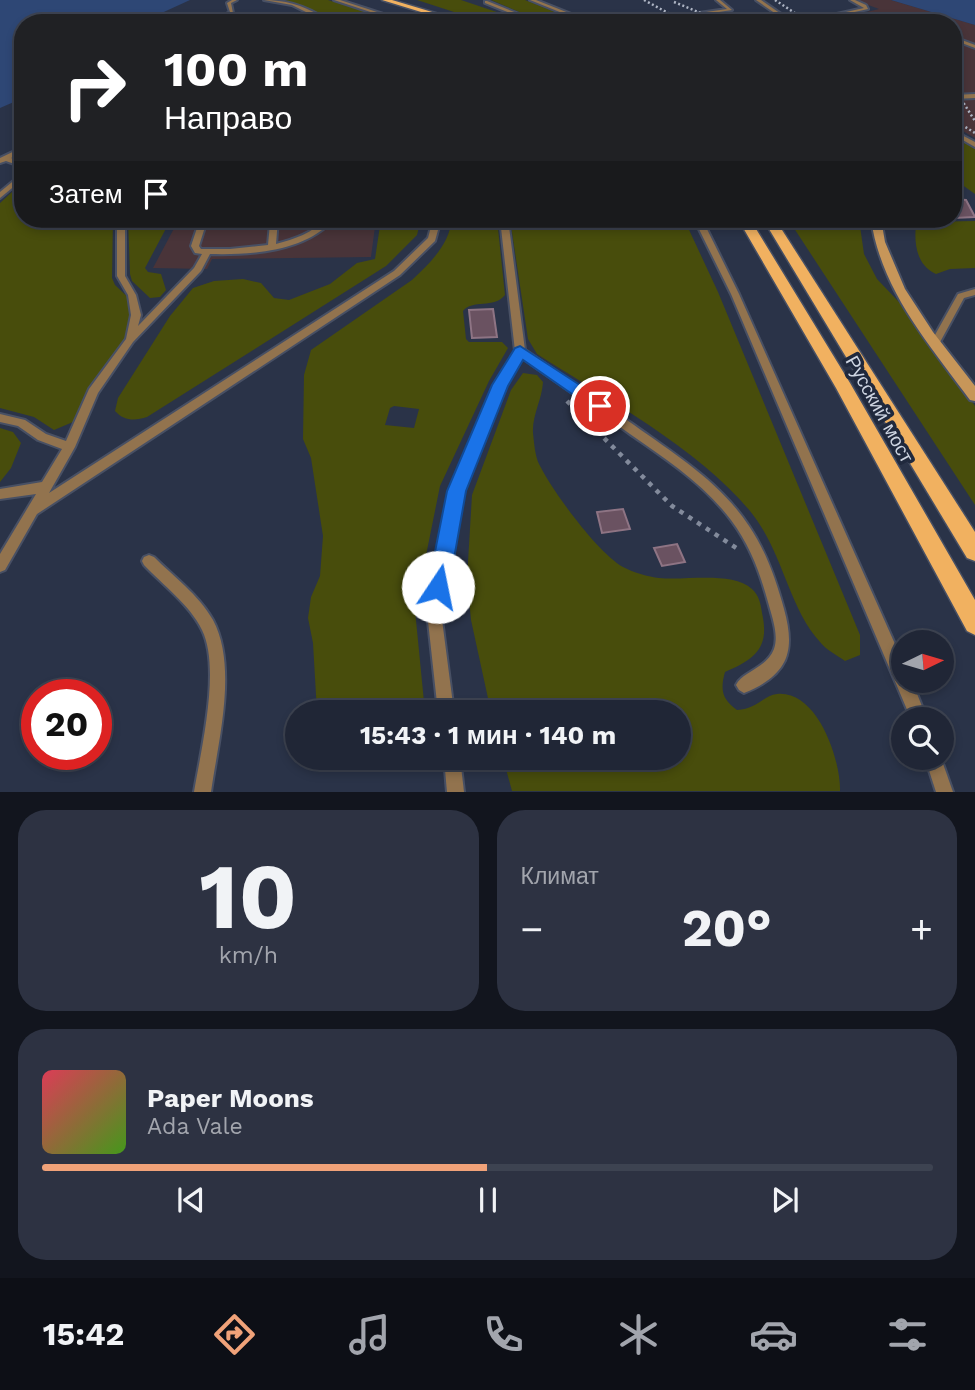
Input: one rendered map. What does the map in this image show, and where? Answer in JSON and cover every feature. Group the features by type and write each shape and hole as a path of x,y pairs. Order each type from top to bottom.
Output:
{"main road":[{"path":"383,2 418,14"},
{"path":"383,2 430,14"},
{"name":"Русский мост","path":"749,228 844,387 975,623"},
{"name":"Русский мост","path":"775,228 975,551"}],"street":[{"path":"878,228 883,255 904,296 969,383 975,396"}],"lane":[{"path":"228,14 232,12 229,3 235,0"},
{"path":"266,0 288,2 314,14"},
{"path":"336,0 380,14"},
{"path":"532,0 569,14"},
{"path":"617,0 652,0"},
{"path":"699,14 731,8 718,0"},
{"path":"758,0 779,14"},
{"path":"842,14 866,9 852,0"},
{"path":"486,2 516,14"},
{"path":"715,5 724,11"},
{"path":"705,13 716,14"},
{"path":"0,196 14,184"},
{"path":"121,228 121,276 132,295 136,315 130,340"},
{"path":"201,228 195,246 198,251 207,252 272,247 317,232 321,228"},
{"path":"272,247 273,228"},
{"path":"31,511 397,274 432,239 435,228"},
{"path":"445,700 434,612 457,491 500,385 520,351 505,228"},
{"path":"702,228 735,293 891,652"},
{"path":"0,566 69,447 93,392 130,340 198,269 207,252"},
{"path":"936,342 961,296 975,292"},
{"path":"520,351 691,471 716,493 752,538 764,565 783,635 781,651 765,674 744,685"},
{"path":"0,418 21,423 42,437 69,447"},
{"path":"0,494 45,487"},
{"path":"149,561 207,623 215,640 214,713 202,792"},
{"path":"453,770 456,792"},
{"path":"937,770 945,792"}],"path":[{"path":"555,374 557,385 569,404 672,506 764,565"}],"shaded area":[{"path":"855,0 891,0 938,14 859,14 879,9"},
{"path":"962,21 975,25 975,138 962,131"},
{"path":"174,228 375,228 371,257 212,259 207,269 153,268"}],"green space":[{"path":"285,0 328,0 371,14 317,14"},
{"path":"417,0 461,0 502,14 460,14"},
{"path":"491,0 525,0 560,14 524,14"},
{"path":"962,142 975,149 975,194 962,185"},
{"path":"14,190 14,228 113,228 112,278 115,285 138,307 132,328 73,422 54,430 34,417 0,408 0,203"},
{"path":"962,221 975,221 975,268 950,269 936,274 929,270 918,253 916,228 962,228"},
{"path":"128,228 166,228 145,268 148,272 161,274 166,290 160,297 150,298 132,281"},
{"path":"380,228 419,228 417,235 386,266 147,417 130,419 115,411 118,398 170,316 193,288 214,281 243,279 261,283 274,298 289,300 330,284 357,263 375,259"},
{"path":"450,228 498,228 505,295 495,302 472,305 463,311 466,339 469,342 502,342 508,348 489,381 440,486 415,610 424,700 316,700 313,643 308,618 311,597 320,576 323,536 311,458 303,439 304,375 311,350 412,280 438,253","holes":["394,406 419,409 414,428 385,425 390,408"]},
{"path":"511,228 688,228 718,292 860,635 860,655 845,661 820,642 800,612 761,527 729,489 705,467 650,426 537,354 528,339"},
{"path":"794,228 860,228 864,254 877,279 917,321 975,406 975,505"},
{"path":"523,373 537,375 543,382 533,426 539,464 565,505 612,559 631,571 659,578 721,578 743,583 754,591 760,603 764,625 762,644 752,657 725,672 725,698 737,710 777,694 792,696 804,703 815,715 831,746 840,791 512,791 506,770 691,770 691,700 488,700 471,620 467,579 472,495 511,390"},
{"path":"0,428 13,432 21,443 11,468 0,482"}],"water":[{"path":"0,0 190,0 159,14 14,14 14,102 0,108"},
{"path":"891,0 975,0 975,25 962,21 962,14 938,14"}],"building":[{"path":"962,200 966,200 975,217 962,218"},
{"path":"493,309 497,337 472,338 469,310"},
{"path":"623,509 630,529 602,533 597,512"},
{"path":"677,544 685,562 662,566 654,548"}],"railway":[{"path":"644,0 670,14"},
{"path":"775,0 796,14"},
{"path":"674,2 703,14"},
{"path":"962,101 975,121"},
{"path":"962,125 975,133"}],"route":[{"path":"438,587 457,491 500,385 520,351 600,406"}]}
